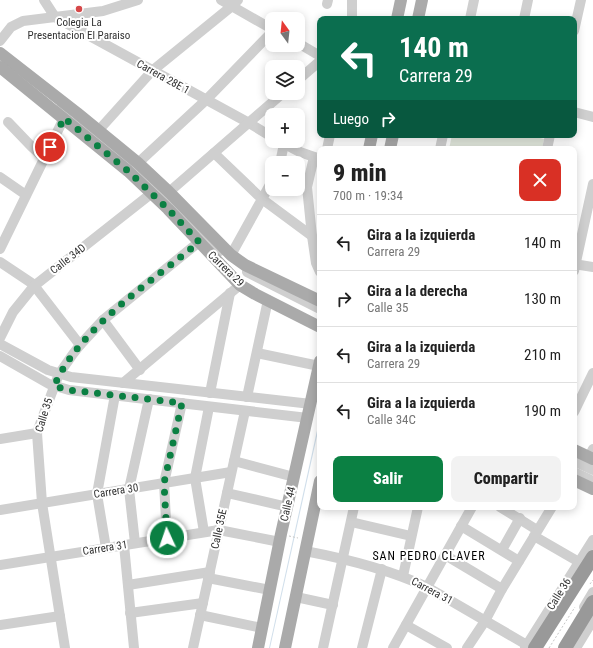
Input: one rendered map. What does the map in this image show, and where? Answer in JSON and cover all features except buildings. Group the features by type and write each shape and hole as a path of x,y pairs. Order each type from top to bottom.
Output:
{"highway":[{"path":"529,647 593,557"},
{"path":"565,648 593,602"}],"main road":[{"path":"397,16 400,0"},
{"path":"419,16 422,0"},
{"name":"Carrera 29","path":"0,53 138,164 169,192 231,255 245,265 317,300"},
{"name":"Carrera 29","path":"2,72 64,118 128,171 201,239 240,285 317,325"},
{"name":"Calle 44","path":"258,648 317,374"},
{"path":"577,451 592,455"},
{"path":"577,481 593,489"},
{"path":"285,648 317,495"}],"street":[{"path":"44,0 54,17"},
{"path":"0,41 11,27 19,22 103,11 138,0"},
{"path":"220,0 235,3 265,25"},
{"path":"352,0 352,16"},
{"path":"471,16 474,0"},
{"path":"525,16 528,0"},
{"path":"577,20 582,0"},
{"path":"98,131 152,71 235,3"},
{"name":"Carrera 28E 1","path":"54,17 265,133"},
{"path":"138,164 206,100 265,37"},
{"path":"305,47 317,54"},
{"path":"0,60 140,173 219,259 245,284 317,319"},
{"path":"305,74 317,64"},
{"path":"169,192 275,100"},
{"path":"577,113 593,116"},
{"path":"0,249 64,118"},
{"path":"8,122 44,158"},
{"path":"293,148 317,158 307,187 312,236 317,265"},
{"path":"214,153 262,199 312,236"},
{"path":"0,177 26,195"},
{"path":"577,253 593,184"},
{"name":"Calle 34D","path":"0,338 13,312 34,286 152,193"},
{"path":"231,255 265,194"},
{"path":"201,239 243,269 317,308"},
{"name":"Calle 35","path":"65,648 42,503 37,433 54,386 72,354 103,320 201,239"},
{"path":"577,266 593,268"},
{"path":"2,267 16,272 34,286 80,345"},
{"path":"123,383 240,285"},
{"path":"210,393 230,293"},
{"path":"247,397 268,300"},
{"path":"103,320 140,370"},
{"path":"0,344 48,370 71,377 311,404"},
{"path":"257,353 317,364"},
{"path":"0,356 43,381 69,390 308,418"},
{"path":"43,381 50,379 51,374 48,370"},
{"path":"577,406 593,373"},
{"path":"69,390 65,387 64,382 66,379 71,377"},
{"path":"106,548 97,494 115,395"},
{"path":"135,543 129,489 149,399"},
{"path":"167,538 164,483 182,403"},
{"path":"293,417 298,410 296,403"},
{"path":"204,532 195,478 210,407"},
{"name":"Calle 35E","path":"193,648 245,411"},
{"path":"0,439 37,433"},
{"path":"234,461 294,476"},
{"path":"577,462 593,470"},
{"name":"Carrera 30","path":"0,510 232,472"},
{"path":"577,473 593,481"},
{"path":"227,493 288,507"},
{"path":"323,648 353,510"},
{"path":"403,576 417,510"},
{"path":"393,648 470,510"},
{"path":"505,510 520,518 536,533 579,562"},
{"path":"467,648 550,510"},
{"path":"502,550 520,518"},
{"path":"351,522 412,536"},
{"path":"461,526 519,561"},
{"name":"Carrera 31","path":"0,565 219,530 280,542"},
{"name":"Calle 36","path":"529,647 593,540"},
{"path":"124,545 134,648"},
{"name":"Carrera 31","path":"305,551 343,559 403,576 427,587 529,647"},
{"path":"445,555 502,589"},
{"path":"540,648 593,565"},
{"path":"362,648 382,569"},
{"path":"128,585 209,575 270,590"},
{"path":"559,648 591,589"},
{"path":"296,597 333,605"},
{"path":"130,613 203,603"},
{"path":"200,615 262,628"},
{"path":"0,625 60,616"},
{"path":"576,648 590,631 593,620"},
{"path":"406,624 448,648"}],"path":[{"path":"291,536 297,537"},
{"path":"591,589 593,580"},
{"path":"549,648 577,604"}],"shaded area":[{"path":"451,138 544,139 543,146 450,146"},
{"path":"317,431 317,436 269,648"}],"place":[{"name":"Colegia La Presentacion El Paraiso","path":"79,9"}],"district":[{"name":"SAN PEDRO CLAVER","path":"429,556"}],"route":[{"path":"50,147 64,118 152,193 199,242 103,320 72,354 61,370 54,386 69,390 182,403 164,483 167,538"}]}
